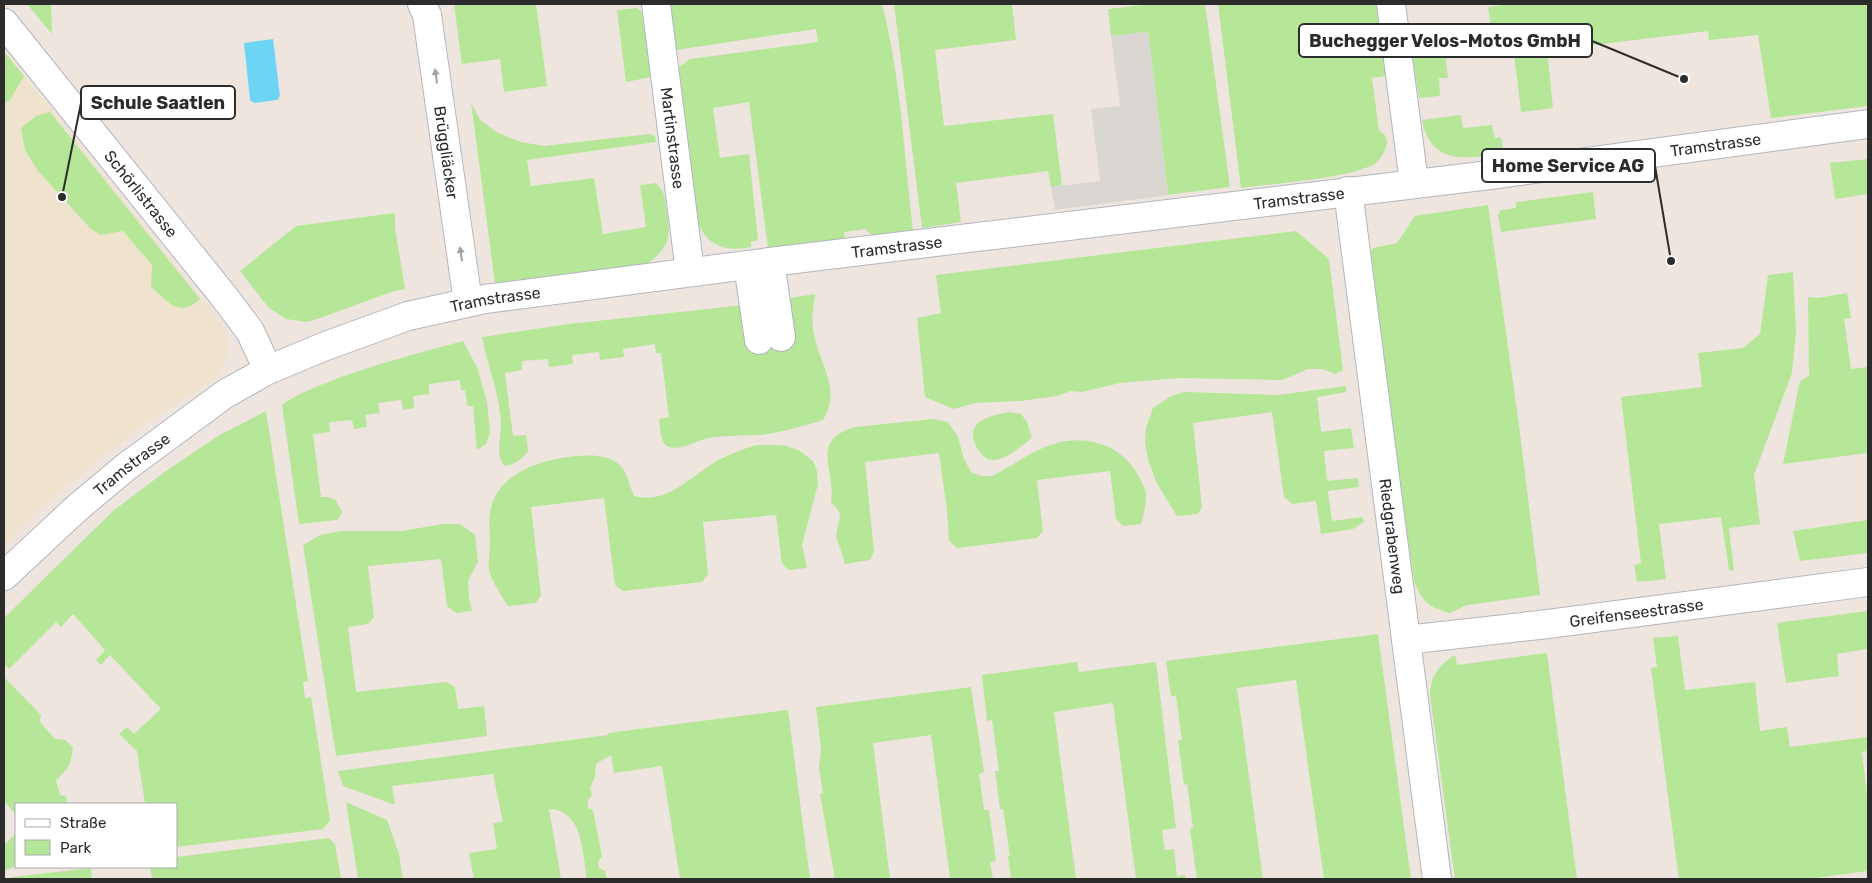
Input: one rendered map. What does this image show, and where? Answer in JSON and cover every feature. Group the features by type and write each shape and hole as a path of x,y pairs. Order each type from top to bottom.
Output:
{"street":[{"name":"Brüggliäcker","path":"422,4 427,14 468,302"},
{"name":"Martinstrasse","path":"656,4 690,272"},
{"path":"1391,4 1414,183"},
{"name":"Schörlistrasse","path":"4,23 250,331 268,370"},
{"name":"Tramstrasse","path":"4,576 77,508 126,467 225,394 268,370 323,347 408,316 485,298 1348,192 1868,124"},
{"name":"Riedgrabenweg","path":"1348,192 1437,879"},
{"path":"759,264 770,339"},
{"name":"Greifenseestrasse","path":"1406,640 1548,624 1868,582"}],"shaded area":[{"path":"1148,32 1168,195 1055,210 1051,187 1100,181 1091,109 1120,106 1111,36"},
{"path":"4,50 217,318 225,331 228,342 227,354 218,376 148,421 96,462 45,505 4,545"}],"green space":[{"path":"27,4 51,4 52,34"},
{"path":"454,4 536,4 547,86 504,92 500,59 462,64"},
{"path":"670,4 882,4 898,88 913,230 872,235 865,229 844,232 845,239 768,248 749,102 713,108 720,158 749,154 758,240 751,242 751,247 734,249 713,243 702,232 698,224 679,67 690,59 818,42 816,29 676,50"},
{"path":"894,4 1012,4 1016,40 935,50 944,126 1053,114 1062,185 1051,187 1048,171 956,183 961,222 922,228"},
{"path":"1154,4 1205,4 1230,187 1168,195 1148,32 1111,36 1108,9"},
{"path":"1218,4 1376,4 1386,76 1372,78 1379,131 1385,135 1387,142 1384,152 1377,162 1367,168 1333,176 1241,188"},
{"path":"1512,4 1868,4 1868,106 1771,118 1758,35 1709,40 1708,31 1547,49 1553,108 1521,112 1514,54 1520,53 1518,35 1512,36 1510,24 1491,26 1488,7"},
{"path":"637,8 642,12 651,77 626,82 617,10"},
{"path":"1480,27 1481,35 1452,39 1454,58 1446,59 1448,78 1439,78 1440,96 1419,98 1412,55 1420,46 1435,36 1450,31"},
{"path":"4,52 24,76 10,100 4,104"},
{"path":"471,102 480,120 498,133 521,142 544,146 649,134 655,136 656,142 527,160 531,186 594,178 603,234 646,227 640,185 656,183 664,196 669,228 667,241 660,253 647,264 495,283"},
{"path":"50,112 200,299 186,308 180,308 169,303 151,287 152,265 123,231 101,235 91,229 38,171 25,150 21,128 36,116"},
{"path":"1461,115 1463,128 1492,125 1495,138 1501,137 1504,153 1477,157 1452,156 1442,152 1433,145 1422,120"},
{"path":"1868,159 1868,194 1835,199 1830,163"},
{"path":"1593,192 1596,219 1501,232 1498,215 1501,210 1516,208 1516,202"},
{"path":"1488,205 1519,425 1540,595 1467,605 1450,613 1427,603 1414,581 1368,257 1373,248 1397,243 1415,216"},
{"path":"395,213 395,228 405,289 394,291 307,322 286,319 268,307 240,271 296,226"},
{"path":"1296,231 1329,259 1343,370 1335,374 1323,369 1308,369 1282,380 1179,378 1120,383 1082,392 1071,391 1057,396 1020,401 975,403 954,409 925,397 917,318 941,313 936,275"},
{"path":"1793,272 1796,332 1792,373 1754,475 1760,524 1729,528 1734,571 1729,570 1721,517 1659,524 1666,579 1637,582 1634,565 1641,563 1621,397 1702,387 1698,353 1743,348 1760,334 1768,275"},
{"path":"1847,293 1851,318 1844,319 1851,369 1868,367 1868,453 1783,464 1800,381 1809,376 1808,297 1818,298"},
{"path":"815,294 812,316 813,328 830,386 828,408 823,420 775,433 715,437 674,448 666,445 660,430 659,419 669,417 661,353 656,353 655,344 623,349 624,357 600,360 599,352 572,355 573,364 549,367 548,359 522,361 522,370 505,373 513,436 526,435 528,451 522,459 512,464 505,466 502,462 499,453 500,414 482,337 569,324 744,305"},
{"path":"463,341 477,367 487,402 490,433 486,444 477,450 473,406 467,406 465,390 461,390 460,380 429,384 429,394 413,396 414,408 403,410 401,400 378,403 380,413 365,415 367,427 354,429 352,420 329,422 330,432 313,434 321,497 336,500 342,512 337,520 299,524 282,405 303,393 341,377 386,362"},
{"path":"1346,386 1346,392 1317,397 1321,432 1351,428 1354,448 1324,451 1327,481 1358,478 1359,487 1328,491 1332,521 1363,517 1364,522 1353,529 1321,534 1316,501 1292,504 1284,497 1272,412 1193,423 1202,507 1198,514 1177,516 1156,482 1148,459 1145,443 1146,428 1153,408 1171,396 1184,392 1278,395"},
{"path":"266,411 308,681 303,682 305,698 311,697 330,820 323,829 178,847 178,803 145,803 137,751 119,734 127,727 134,734 161,709 110,655 101,665 96,660 105,650 73,614 61,627 56,622 9,669 4,663 4,618 113,511 166,471 218,436"},
{"path":"1010,412 1021,414 1027,422 1032,438 1002,458 997,460 988,459 976,447 973,431 986,418"},
{"path":"933,419 948,422 958,437 964,459 971,472 981,476 992,476 1052,444 1083,441 1104,445 1122,456 1130,464 1145,489 1146,502 1141,524 1123,526 1116,519 1110,471 1037,480 1043,531 1037,538 957,548 949,541 947,510 939,453 865,462 874,552 870,560 845,564 836,535 840,517 839,512 831,503 832,491 828,458 829,448 833,440 841,433 855,427"},
{"path":"757,445 784,445 800,451 813,461 817,471 818,484 802,545 807,568 789,570 782,564 776,515 703,522 708,574 702,582 623,591 615,585 604,498 531,507 541,595 536,603 508,606 493,581 489,566 489,521 491,508 503,485 524,470 550,460 588,455 605,457 620,465 634,496 646,498 668,493 678,488 717,461 744,449"},
{"path":"1868,520 1868,553 1800,561 1793,531"},
{"path":"443,524 460,524 475,535 478,562 468,581 472,611 456,613 447,606 441,559 368,566 374,617 368,624 348,627 356,692 446,682 455,687 458,709 484,706 487,736 336,756 303,545 320,535 341,531 402,531"},
{"path":"1868,611 1868,649 1837,654 1839,676 1786,683 1777,623"},
{"path":"1378,634 1411,879 1324,879 1296,680 1237,688 1263,879 1197,879 1190,829 1193,828 1187,784 1184,785 1178,740 1182,740 1176,696 1171,696 1166,661"},
{"path":"1678,636 1685,690 1755,682 1760,731 1787,727 1790,747 1868,737 1868,751 1862,752 1868,803 1868,871 1808,879 1679,879 1651,668 1657,667 1653,638"},
{"path":"1547,653 1577,879 1455,879 1430,695 1434,676 1445,662 1455,655 1457,665"},
{"path":"1077,662 1079,672 1156,662 1176,828 1162,830 1165,850 1174,849 1177,877 1185,875 1186,879 1136,879 1113,703 1054,712 1076,879 1011,879 1008,856 1010,856 1003,809 1000,809 995,771 999,771 992,720 987,721 982,675"},
{"path":"4,677 41,715 40,722 55,739 65,740 73,747 68,766 56,780 60,795 66,796 67,803 15,803 15,814 4,801"},
{"path":"971,687 984,772 979,774 984,810 989,810 996,861 990,862 993,879 950,879 931,735 873,743 890,879 835,879 820,794 823,793 819,767 821,749 816,707"},
{"path":"788,710 810,879 680,879 662,766 614,773 611,755 596,764 595,777 590,788 592,796 588,800 588,808 593,810 602,857 598,861 599,868 605,871 607,879 587,879 582,846 575,825 569,817 560,811 549,809 561,879 474,879 469,853 497,849 493,823 503,822 493,774 392,786 395,805 343,786 338,771 608,735 608,733"},
{"path":"346,802 387,820 399,854 403,879 358,879"},
{"path":"15,834 15,866 4,871 4,845"},
{"path":"329,838 335,844 341,879 152,879 150,868 178,868 178,857"},
{"path":"91,868 92,879 9,879 13,877"}],"water":[{"path":"273,39 280,96 277,100 254,103 250,100 244,43"}],"place":[{"name":"Buchegger Velos-Motos GmbH","path":"1684,79"},
{"name":"Schule Saatlen","path":"62,197"},
{"name":"Home Service AG","path":"1671,261"}]}
